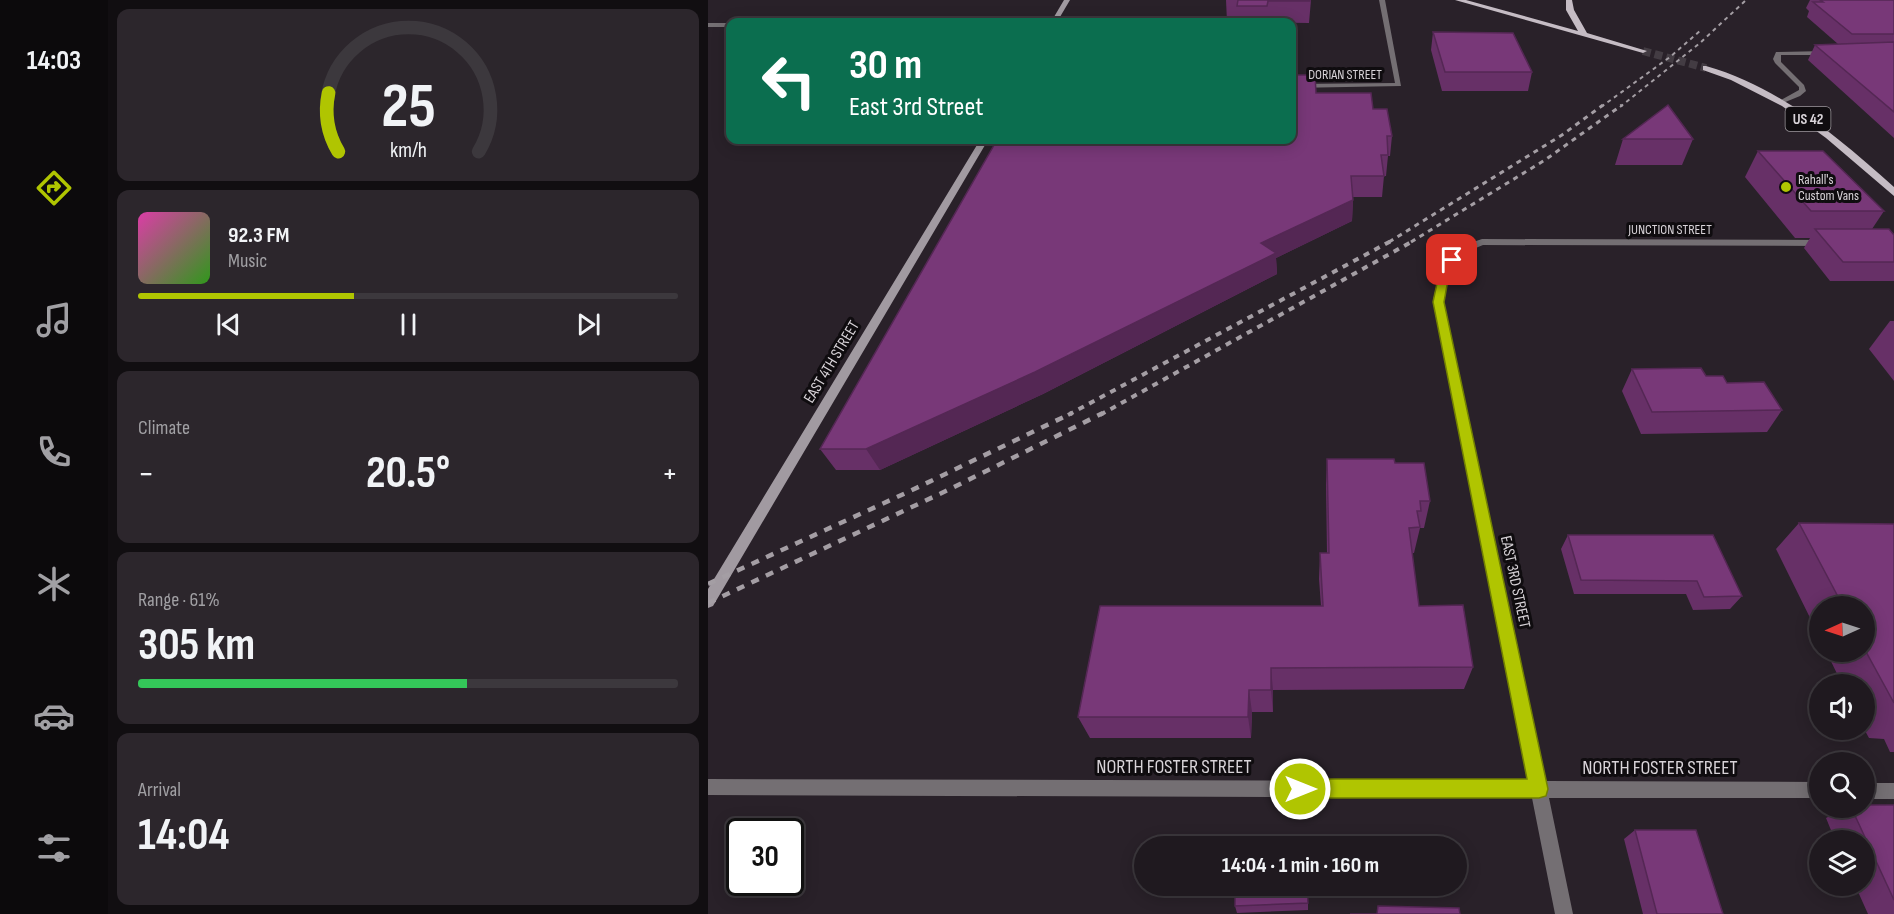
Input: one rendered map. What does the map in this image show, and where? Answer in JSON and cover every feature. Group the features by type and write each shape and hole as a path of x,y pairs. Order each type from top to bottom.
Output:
{"main road":[{"path":"1056,18 1067,0"},
{"path":"1458,0 1643,51"},
{"path":"1569,0 1570,10 1585,36"},
{"name":"US 42","path":"1706,68 1750,84 1783,101 1838,142 1894,193"},
{"name":"EAST 4TH STREET","path":"708,602 982,144"}],"street":[{"name":"DORIAN STREET","path":"1296,86 1399,86 1382,0"},
{"path":"708,25 726,25"},
{"path":"1783,101 1803,91 1802,86 1778,63 1776,59 1778,53 1836,53"},
{"name":"JUNCTION STREET","path":"1452,260 1462,251 1482,242 1834,243"},
{"name":"EAST 3RD STREET","path":"1452,260 1444,274 1438,302 1564,914"},
{"name":"NORTH FOSTER STREET","path":"708,787 1809,790"},
{"path":"1875,791 1894,791"}],"building":[{"path":"1238,0 1310,1 1268,1 1267,6 1237,6"},
{"path":"1820,0 1894,0 1894,34 1852,34 1813,2 1823,2"},
{"path":"1433,32 1513,33 1532,72 1445,72"},
{"path":"1894,42 1894,112 1815,45"},
{"path":"1296,75 1315,75 1316,93 1371,93 1373,109 1387,109 1392,136 1387,136 1388,155 1381,155 1384,176 1351,176 1353,200 1261,243 1276,253 1035,372 866,449 820,449 995,144 1296,144"},
{"path":"1668,105 1693,139 1623,139"},
{"path":"1758,151 1823,151 1884,211 1811,211"},
{"path":"1815,229 1889,229 1894,235 1894,262 1843,262"},
{"path":"1701,368 1706,376 1723,376 1727,383 1764,382 1782,410 1652,412 1632,369"},
{"path":"1327,459 1394,459 1395,463 1424,463 1430,501 1420,501 1421,511 1417,511 1420,527 1409,528 1419,606 1463,605 1473,667 1271,668 1271,690 1249,690 1248,717 1078,717 1100,606 1323,606 1320,553 1329,553"},
{"path":"1799,523 1894,524 1894,703 1872,662 1875,662 1875,596 1838,596"},
{"path":"1568,535 1713,535 1742,596 1704,597 1697,581 1581,580"},
{"path":"1875,805 1894,805 1894,900 1875,859 1875,830 1862,830 1856,818 1875,818"},
{"path":"1635,830 1696,830 1723,914 1657,914"},
{"path":"1235,896 1308,896 1308,903 1235,906"},
{"path":"1378,906 1459,908 1460,914 1377,914"}],"tunnel":[{"path":"1643,51 1706,68"}],"railway":[{"path":"1620,107 1700,43 1746,0"},
{"path":"1601,107 1670,57 1701,30"},
{"path":"1389,242 1562,135 1603,105"},
{"path":"1411,242 1545,160 1622,105"},
{"path":"1069,414 1391,241"},
{"path":"1100,415 1413,241"},
{"path":"708,603 948,490 1103,413"},
{"path":"708,584 1069,414"}],"place":[{"name":"Rahall's Custom Vans","path":"1786,187"}],"route":[{"path":"1300,789 1539,789 1438,302 1439,289 1452,260"}]}
